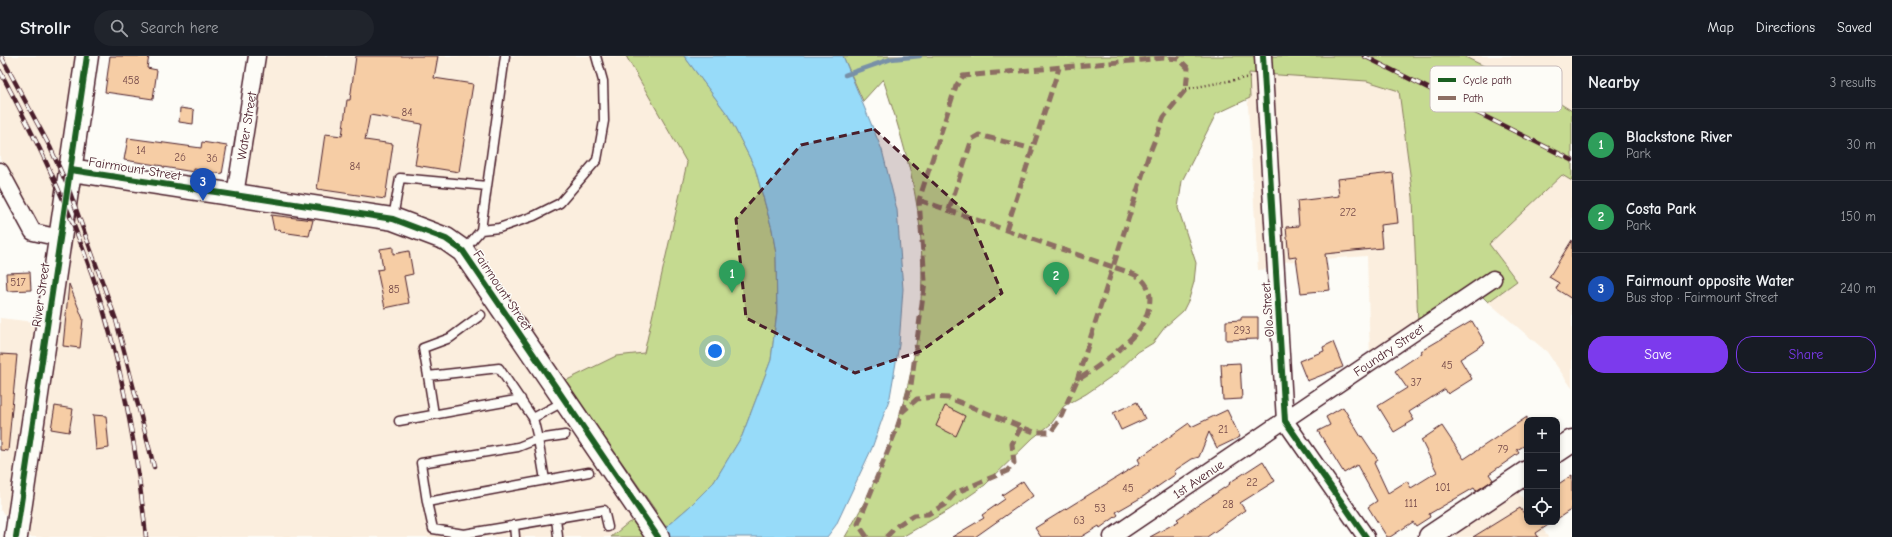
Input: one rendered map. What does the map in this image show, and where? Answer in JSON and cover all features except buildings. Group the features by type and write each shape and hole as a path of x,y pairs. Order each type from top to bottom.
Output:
{"street":[{"name":"River Street","path":"16,537 87,56"},
{"name":"Water Street","path":"235,195 257,56"},
{"name":"Olo Street","path":"1263,56 1285,420"},
{"name":"Fairmount Street","path":"70,170 393,219 446,239 463,251 655,532"},
{"path":"0,171 33,232 60,238"},
{"name":"Foundry Street","path":"1285,420 1493,279"},
{"name":"1st Avenue","path":"1112,537 1285,420"},
{"path":"1285,420 1366,537"},
{"path":"1560,449 1572,441"},
{"path":"1430,537 1524,474"},
{"path":"0,522 16,537"}],"lane":[{"path":"463,251 480,230 505,56"},
{"path":"480,230 499,228 534,216 560,203 597,160 604,121 604,81 596,56"},
{"path":"393,219 400,178 487,186"},
{"path":"434,414 423,348 450,338 481,315"},
{"path":"428,376 499,368 533,418 545,480"},
{"path":"399,421 521,399"},
{"path":"533,418 565,401"},
{"path":"565,435 538,439 518,447 420,463 433,529 464,534 477,534 604,510 608,527"},
{"path":"427,502 589,472"},
{"path":"556,518 558,537"},
{"path":"514,526 515,537"}],"path":[{"path":"1186,89 1264,74"}],"highlighted area":[{"path":"874,129 969,215 1002,293 921,351 855,373 746,318 736,219 801,145"}],"shaded area":[{"path":"0,56 82,56 62,165 232,190 253,56 628,56 687,163 651,352 565,381 656,511 628,523 611,537 20,537 21,528 0,510 0,318 35,322 48,246 0,159"},
{"path":"1463,56 1572,56 1572,111 1562,105 1562,66 1484,66"},
{"path":"1246,73 1367,81 1399,91 1413,197 1418,326 1370,359 1367,256 1282,262 1282,268 1258,270"},
{"path":"1562,175 1572,181 1572,388 1547,352 1488,302 1517,281 1489,244"},
{"path":"1514,485 1524,500 1524,525 1540,525 1548,537 1436,537"}],"green space":[{"path":"626,56 684,56 728,115 755,168 772,229 776,254 777,312 771,360 742,436 714,482 689,507 654,537 611,537 628,523 656,511 565,381 616,356 644,353 687,163"},
{"path":"843,56 1463,56 1484,66 1430,66 1430,112 1562,112 1562,105 1572,111 1572,181 1562,175 1489,244 1517,281 1488,302 1476,290 1418,326 1413,197 1399,91 1367,81 1249,73 1250,98 1216,114 1182,181 1178,208 1196,263 1194,282 1189,299 1183,311 1165,327 1153,343 1138,352 1115,374 1086,394 1064,406 1051,424 1033,438 985,485 949,510 902,537 845,537 864,502 896,428 907,389 915,350 920,310 922,269 918,210 900,134 883,79 863,101"}],"water":[{"path":"684,56 843,56 882,150 897,210 903,289 899,345 890,397 872,448 836,525 827,537 654,537 689,507 714,482 742,436 771,360 777,312 776,254 772,229 755,168 728,115"}],"waterway":[{"path":"845,75 891,59 920,56"}],"railway":[{"path":"1,56 50,147 68,187 116,320 154,467"},
{"path":"1364,56 1430,89"},
{"path":"0,71 54,178 94,279 115,351 131,425 146,537"},
{"path":"1476,112 1572,160"}],"marked path":[{"path":"867,537 858,524 897,428 911,385 925,281 919,200 956,86 963,76 1164,58 1179,59 1188,68 1186,89 1164,117 1148,157 1113,267 1137,276 1147,286 1150,298 1148,312 1139,329 1130,340 1116,352 1077,380 1060,419 1051,432 1034,432 949,398 934,397 917,399 902,412"},
{"path":"1006,230 1059,68"},
{"path":"949,210 972,139 979,135 1033,149"},
{"path":"919,200 1113,267 1077,380"},
{"path":"886,537 898,525 914,515 928,514 944,505 955,493 1007,471 1014,463 1012,444 1021,427"}],"cycle path":[{"path":"16,537 87,56"},
{"path":"1263,56 1285,421 1366,537"},
{"path":"71,170 393,219 446,239 463,251 658,537"}],"place":[{"name":"Fairmount opposite Water","path":"203,201"},
{"name":"Blackstone River","path":"732,293"},
{"name":"Costa Park","path":"1056,295"}]}
